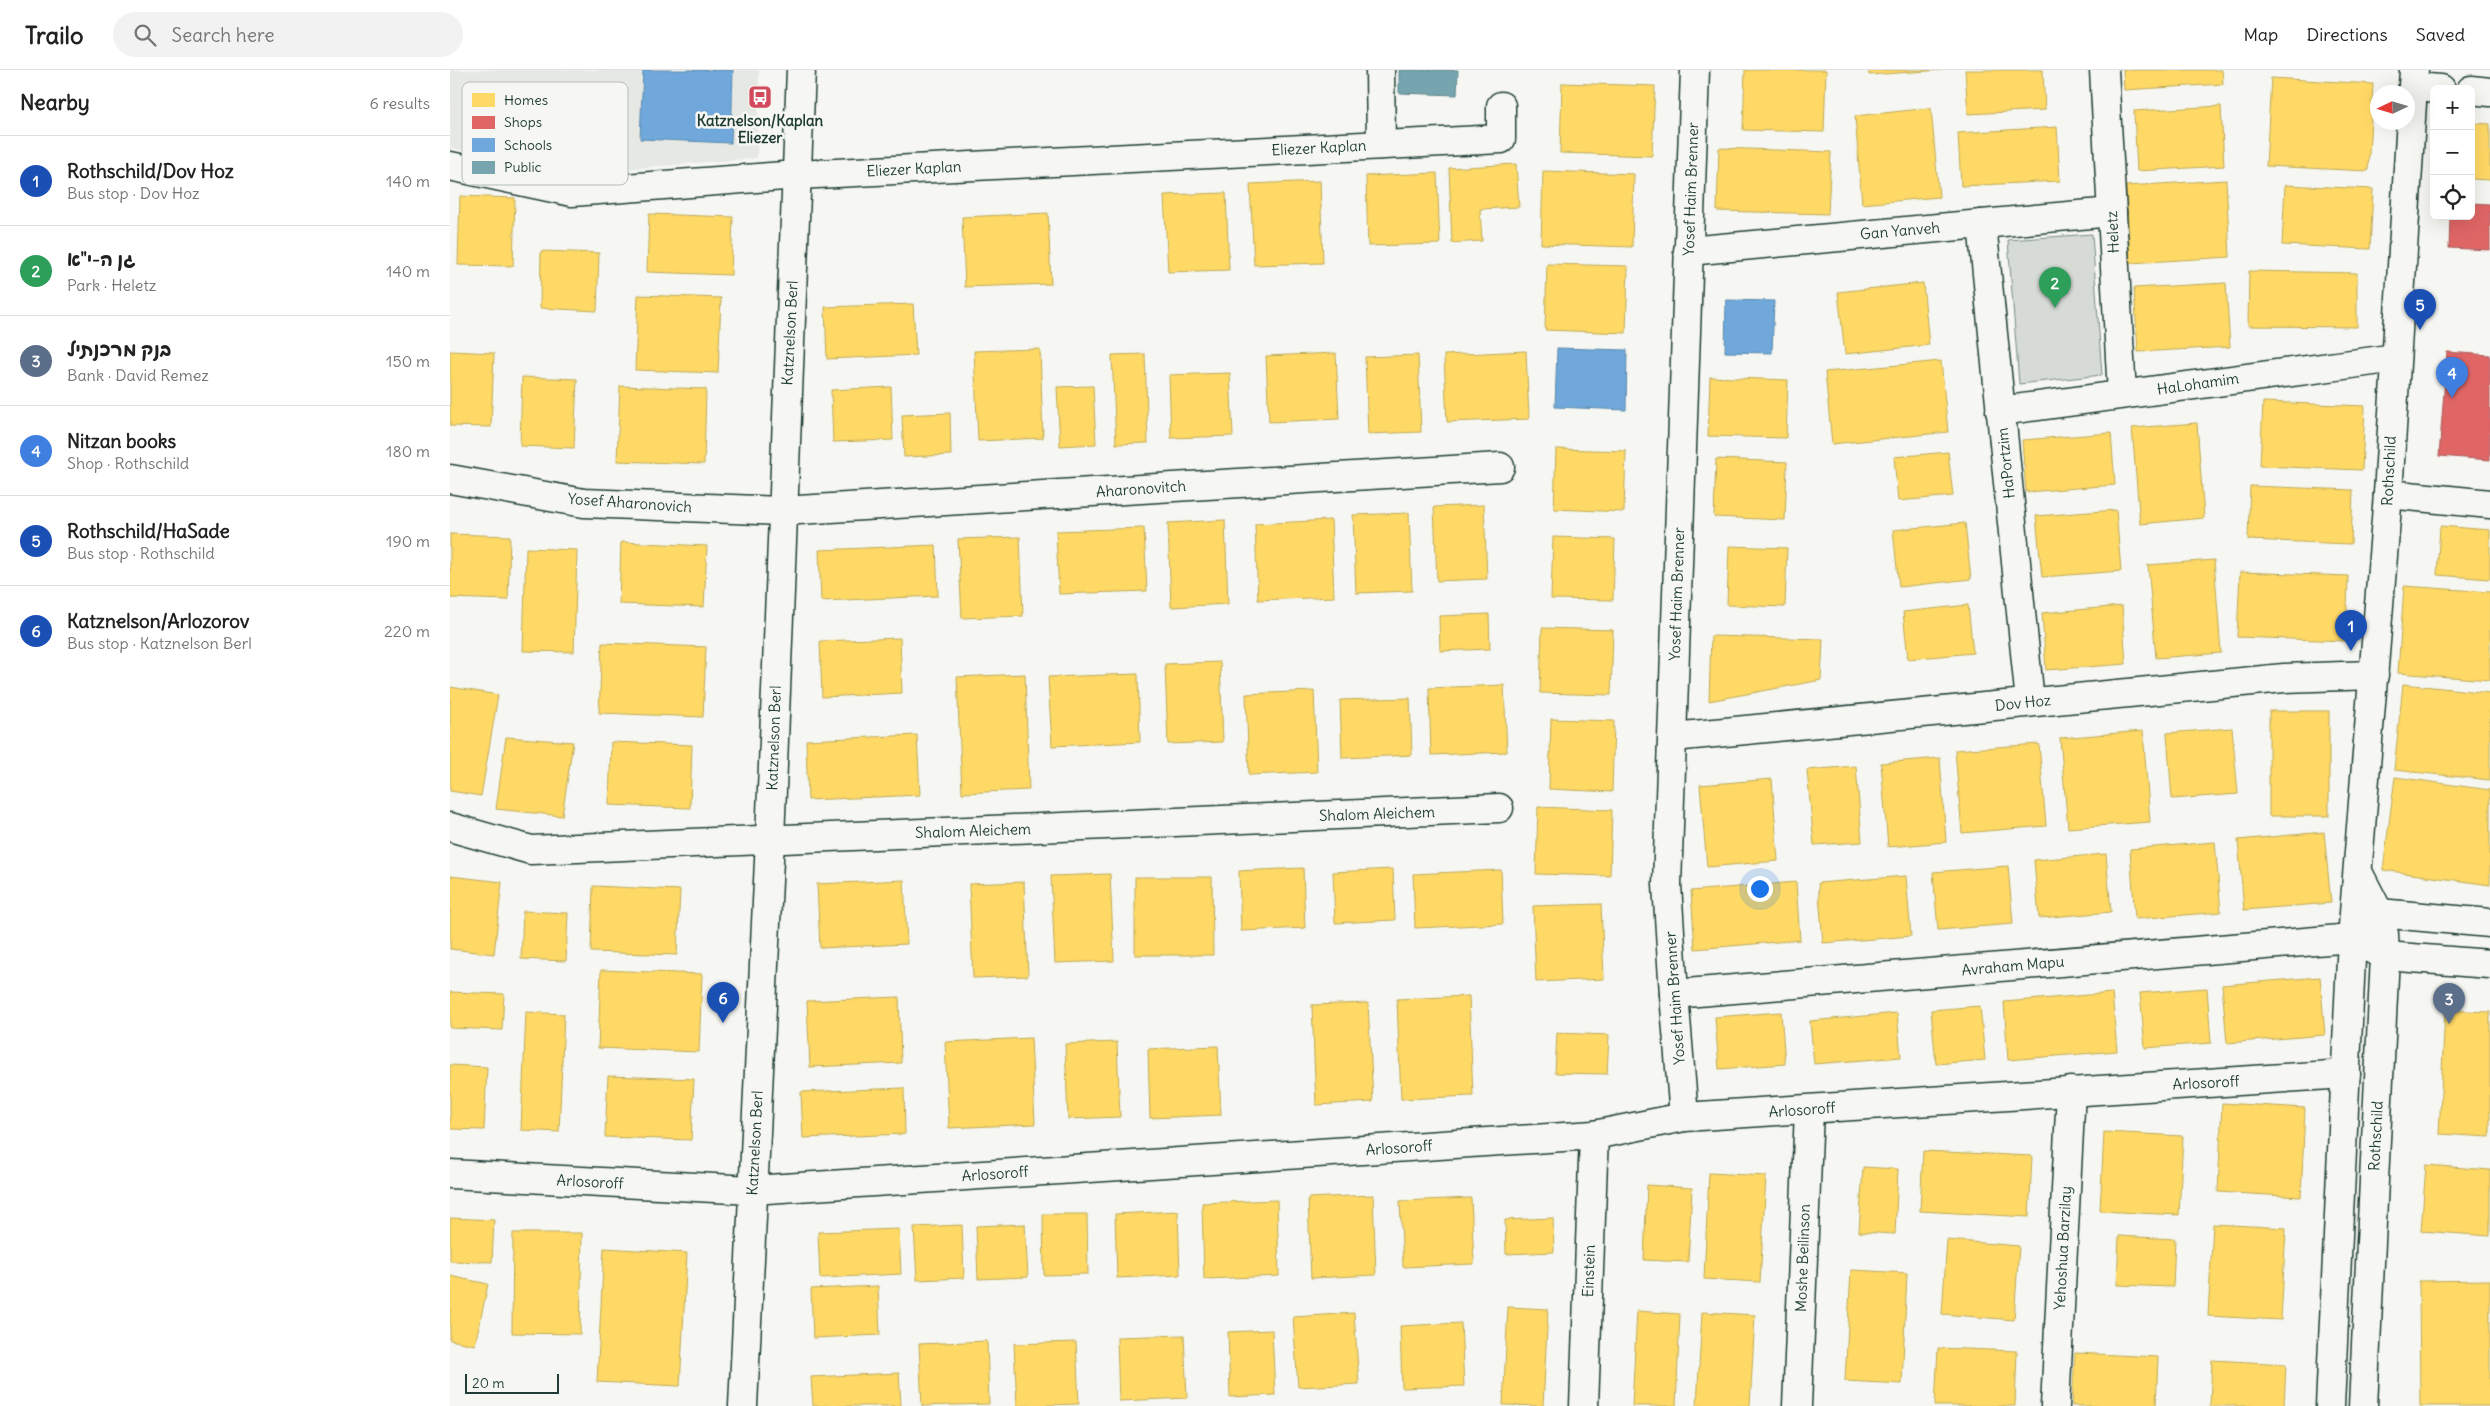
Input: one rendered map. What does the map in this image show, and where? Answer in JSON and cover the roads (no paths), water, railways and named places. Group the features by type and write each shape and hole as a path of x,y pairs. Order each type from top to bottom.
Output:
{"street":[{"name":"Katznelson Berl","path":"743,1406 770,839 801,70"},
{"name":"Eliezer Kaplan","path":"1380,70 1382,145"},
{"name":"Yosef Haim Brenner","path":"1684,1117 1674,994 1668,885 1688,251 1696,70"},
{"name":"Heletz","path":"2104,70 2122,394"},
{"path":"2413,79 2430,85"},
{"name":"Rothschild","path":"2330,1406 2352,938 2388,494 2413,79"},
{"path":"2475,90 2490,92"},
{"name":"Eliezer Kaplan","path":"539,185 572,192 797,175 1501,139 1501,106"},
{"name":"Gan Yanveh","path":"1688,251 2112,212"},
{"name":"HaPortzim","path":"1982,224 2030,702"},
{"name":"HaLohamim","path":"2000,411 2396,358"},
{"name":"Aharonovitch","path":"782,511 1500,467"},
{"name":"Yosef Aharonovich","path":"450,479 584,503 782,511"},
{"path":"2388,494 2490,504"},
{"name":"Dov Hoz","path":"1673,736 2284,678 2374,675"},
{"name":"Shalom Aleichem","path":"450,827 531,850 1498,808"},
{"name":"Rothschild","path":"2358,872 2379,913 2384,934 2385,956 2363,1406"},
{"path":"2490,923 2379,913 2352,938 2385,956 2490,964"},
{"name":"Avraham Mapu","path":"1674,994 2352,938"},
{"name":"Arlosoroff","path":"450,1174 752,1190 1594,1135 1684,1117 2346,1074"},
{"name":"Yehoshua Barzilay","path":"2055,1406 2071,1091"},
{"name":"Moshe Beilinson","path":"1797,1406 1809,1110"},
{"name":"Einstein","path":"1584,1406 1594,1135"}],"place":[{"name":"Katznelson/Kaplan Eliezer","path":"760,97"},
{"name":"גן ה-י\"א","path":"2055,308"},
{"name":"Rothschild/HaSade","path":"2420,330"},
{"name":"Nitzan books","path":"2452,398"},
{"name":"Rothschild/Dov Hoz","path":"2351,651"},
{"name":"Katznelson/Arlozorov","path":"723,1023"},
{"name":"בנק מרכנתיל","path":"2449,1024"}]}
